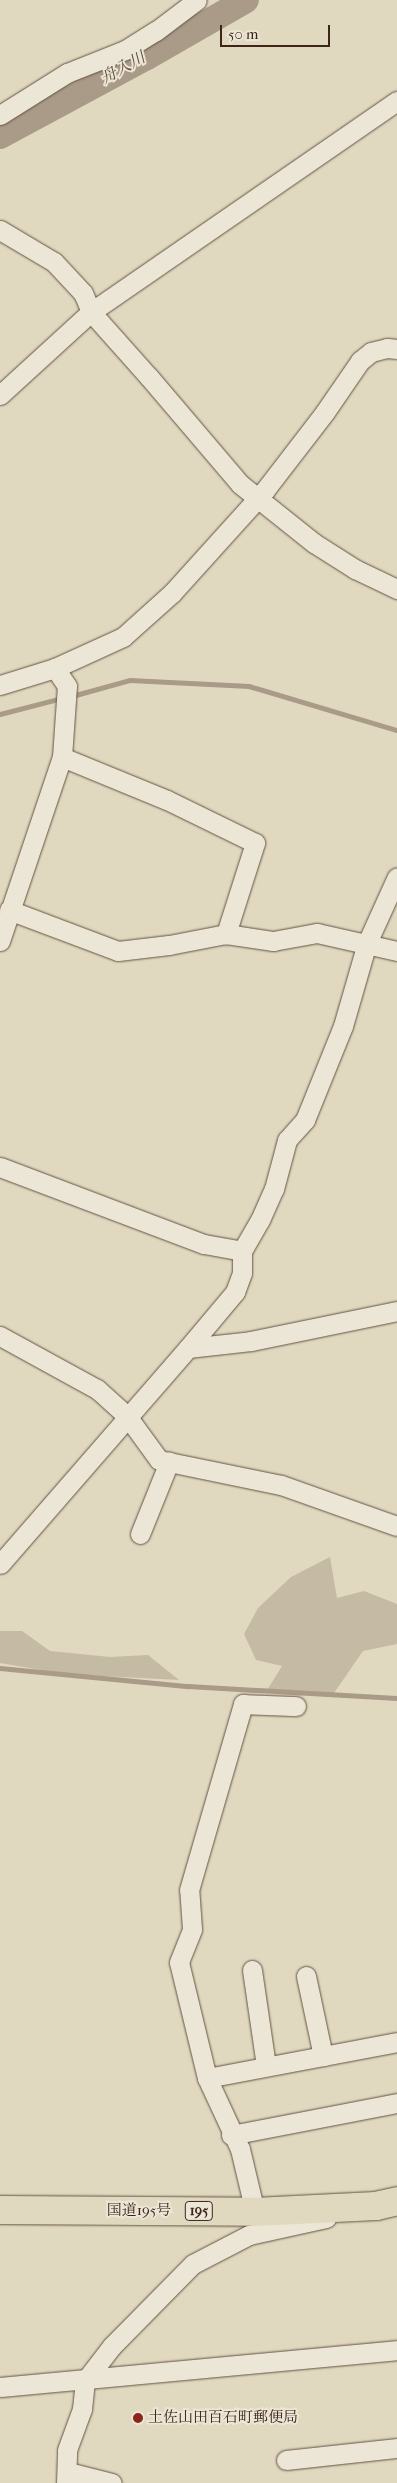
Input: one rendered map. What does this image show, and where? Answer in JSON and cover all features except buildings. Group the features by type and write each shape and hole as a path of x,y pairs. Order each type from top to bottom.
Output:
{"highway":[{"name":"国道195号","path":"0,2210 254,2212 386,2204"}],"street":[{"path":"0,115 67,73 125,50 156,31 197,0"},
{"path":"0,395 91,312 397,101"},
{"path":"0,230 54,262 83,293 91,312 240,484 314,543 355,569 397,589"},
{"path":"0,685 55,668 123,637 172,593 257,499 325,412 360,361 370,352 387,348 397,349"},
{"path":"0,941 62,757 67,686 55,668"},
{"path":"62,757 167,800 256,843 226,934"},
{"path":"0,1564 235,1292 242,1273 242,1251 260,1220 274,1189 287,1140 305,1120 342,1026 367,943 397,877"},
{"path":"9,910 118,951 170,945 226,934 273,941 318,933 397,951"},
{"path":"0,1166 204,1244 242,1251"},
{"path":"188,1348 251,1341 397,1312"},
{"path":"0,1336 97,1389 127,1416 159,1460 281,1485 397,1526"},
{"path":"140,1534 169,1462"},
{"path":"0,1547 36,1511 56,1498"},
{"path":"254,2212 240,2150 231,2135 207,2078 178,1962 192,1929 189,1890 243,1704 296,1706"},
{"path":"252,1970 266,2066"},
{"path":"306,1976 322,2056"},
{"path":"207,2078 397,2042"},
{"path":"231,2135 397,2103"},
{"path":"112,2483 67,2477 67,2450 82,2409 85,2381 112,2346 193,2264 249,2235 386,2204"},
{"path":"0,2387 85,2381 397,2350"},
{"path":"286,2460 397,2448"}],"shaded area":[{"path":"330,1557 337,1598 364,1591 397,1604 397,1644 363,1651 334,1693 296,1694 266,1692 282,1666 256,1660 244,1634 258,1608 291,1577"},
{"path":"0,1631 22,1631 50,1651 110,1657 148,1655 179,1680 65,1674 0,1663"}],"waterway":[{"name":"舟入川","path":"0,136 147,57 246,0"},
{"path":"72,696 130,680 249,686 397,730"},
{"path":"0,714 62,698"},
{"path":"0,1668 188,1686 397,1698"}],"place":[{"name":"土佐山田百石町郵便局","path":"138,2418"}]}
